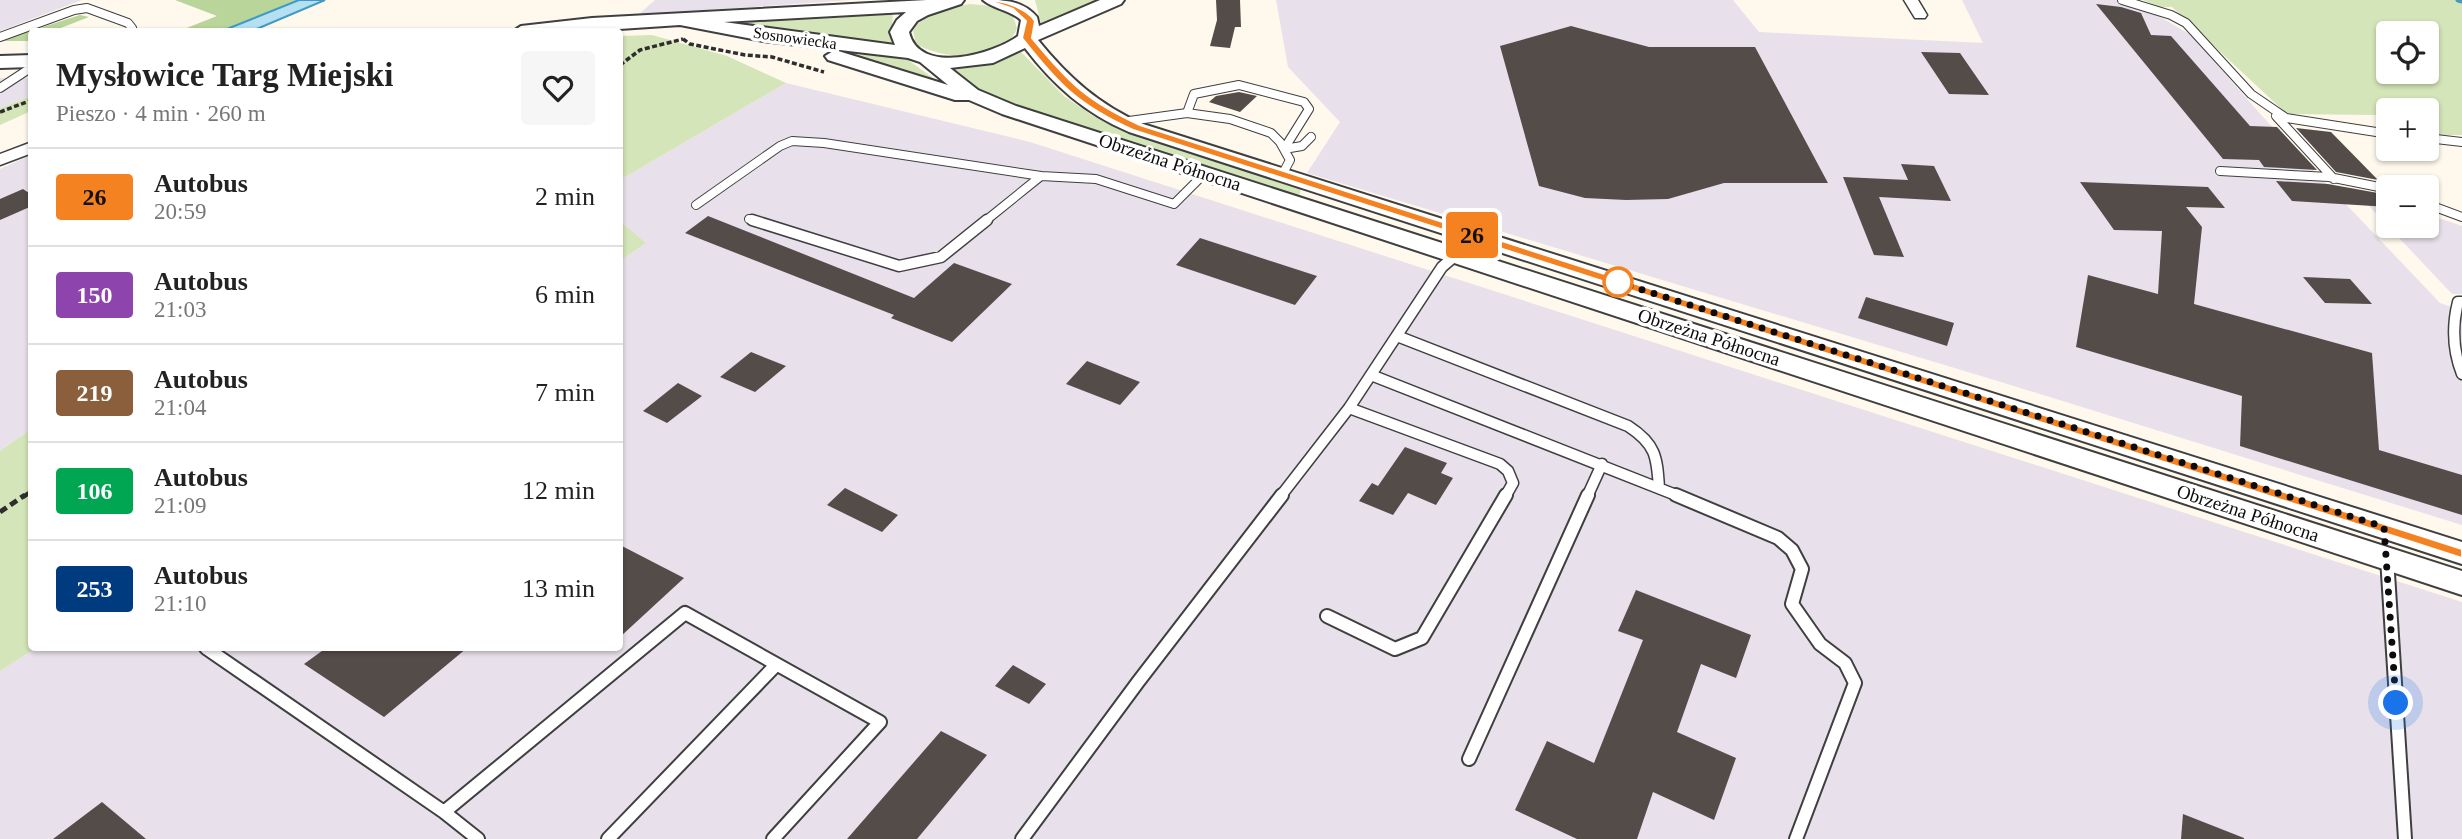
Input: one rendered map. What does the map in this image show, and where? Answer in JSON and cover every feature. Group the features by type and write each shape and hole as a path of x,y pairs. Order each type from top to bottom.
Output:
{"street":[{"name":"Sosnowiecka","path":"919,56 902,45 899,36 901,27 919,11 955,0"},
{"path":"992,0 1004,2 1026,14 1031,21 1027,38"},
{"name":"Sosnowiecka","path":"679,19 763,35 955,63 999,56 1016,48 1027,38 1115,0"},
{"path":"1911,0 1920,15"},
{"name":"Sosnowiecka","path":"570,28 934,5"},
{"path":"763,35 1009,110"},
{"name":"Obrzeżna Północna","path":"1027,38 1070,90 1122,122 1282,175 1463,245 2462,583"},
{"name":"Obrzeżna Północna","path":"919,56 971,94 1009,110 1204,174 1463,245 2462,553"},
{"path":"0,62 28,61"},
{"path":"0,160 28,149"},
{"path":"2384,527 2387,558"}],"lane":[{"path":"2122,0 2171,15 2186,23 2251,94 2287,118 2376,132"},
{"path":"0,37 74,10 87,8 128,23 132,28"},
{"path":"0,88 28,70"},
{"path":"1187,113 1194,94 1239,85 1304,102 1312,119"},
{"path":"2267,106 2334,179"},
{"path":"1284,149 1309,109"},
{"path":"1122,122 1187,113 1205,114 1256,128 1272,134 1284,149 1290,160 1282,175"},
{"path":"1284,149 1302,146 1311,137"},
{"path":"2439,139 2462,142"},
{"path":"696,205 779,146 792,141 824,143 1041,176 1096,179 1174,204 1204,174"},
{"path":"2220,171 2334,179 2376,187"},
{"path":"749,219 899,266 941,257 1041,176"},
{"path":"2439,208 2462,217"},
{"path":"1022,839 1138,682 1349,408 1442,267 1463,245"},
{"path":"2462,302 2458,302 2456,309 2454,334 2462,374"},
{"path":"1397,336 1615,419 1645,435 1657,453 1659,488"},
{"path":"1371,375 1602,464 1778,538 1792,550 1802,569 1792,604 1820,644 1846,663 1854,683 1796,839"},
{"path":"1327,616 1395,649 1422,638 1513,483 1508,471 1500,464 1349,408"},
{"path":"1469,759 1602,464"},
{"path":"2387,558 2405,839"},
{"path":"444,812 685,613 775,666 880,722 773,839"},
{"path":"210,651 444,812 478,839"},
{"path":"608,839 775,666"}],"path":[{"path":"623,63 640,50 683,39"},
{"path":"0,112 28,102"},
{"path":"0,512 28,494"}],"shaded area":[{"path":"0,0 82,0 0,31"},
{"path":"655,0 851,0 638,15"},
{"path":"1276,0 1733,0 1759,32 1983,43 1962,0 2131,0 2191,35 2376,238 2440,303 2462,311 2462,525 2001,382 1307,173 1340,122 1288,67"},
{"path":"0,78 28,78 28,97 0,108"},
{"path":"786,83 1030,142 2462,602 2462,839 0,839 0,671 31,651 623,651 623,259 646,243 623,224 623,178"},
{"path":"28,156 28,431 0,451 0,169"},
{"path":"2352,188 2376,196 2376,213"},
{"path":"2439,218 2462,226 2462,294 2452,294 2399,238 2439,238"}],"green space":[{"path":"175,0 299,0 232,28 187,28 217,16"},
{"path":"1035,0 1101,0 1042,27"},
{"path":"2143,0 2462,0 2462,135 2439,135 2439,98 2376,98 2376,115 2287,114 2172,7 2159,7"},
{"path":"970,4 992,6 1013,16 1017,28 1010,40 1000,48 972,55 941,53 916,44 913,31 924,18 938,11"},
{"path":"893,10 891,47 721,23 722,21"},
{"path":"80,15 89,17 61,28 40,28"},
{"path":"28,32 28,41 0,41"},
{"path":"652,35 727,56 786,83 623,178 623,36"},
{"path":"845,51 908,60 940,83 843,54"},
{"path":"1021,52 1064,96 1093,116 1119,129 1301,189 1299,197 1001,100 971,85 950,68 989,64"},
{"path":"28,97 28,112 0,125 0,108"},
{"path":"623,224 646,243 623,259"},
{"path":"28,431 28,651 31,651 0,671 0,451"}],"water":[{"path":"299,0 325,0 259,28 229,28"}],"building":[{"path":"1216,0 1240,0 1241,27 1235,27 1230,48 1210,46 1217,20"},
{"path":"2096,4 2141,13 2151,35 2171,36 2250,126 2277,127 2317,170 2264,167 2259,160 2223,159"},
{"path":"1571,26 1649,47 1755,47 1828,183 1724,183 1668,199 1626,200 1585,198 1539,186 1500,46"},
{"path":"1921,52 1960,53 1989,95 1949,94"},
{"path":"1239,92 1257,96 1240,112 1209,102 1216,96"},
{"path":"2296,128 2331,132 2376,180 2336,172"},
{"path":"1901,164 1934,166 1951,201 1879,197 1904,257 1874,255 1843,177 1908,180"},
{"path":"2276,181 2328,184 2376,193 2376,206 2292,201"},
{"path":"2080,182 2208,187 2225,208 2186,207 2202,227 2194,304 2372,353 2379,450 2462,475 2462,515 2240,446 2242,396 2076,347 2088,275 2158,294 2162,231 2114,230"},
{"path":"23,189 28,192 28,208 0,220 0,199"},
{"path":"708,216 914,298 954,263 1012,284 952,342 891,318 894,315 685,233"},
{"path":"1200,238 1317,276 1295,305 1176,265"},
{"path":"2303,277 2350,279 2372,304 2325,303"},
{"path":"1866,297 1954,323 1947,346 1858,318"},
{"path":"751,352 786,366 755,392 720,377"},
{"path":"1087,361 1140,382 1120,405 1066,384"},
{"path":"678,383 702,396 667,423 643,411"},
{"path":"1405,447 1447,463 1441,473 1453,478 1436,505 1408,493 1393,515 1359,501 1372,483 1378,486"},
{"path":"845,488 898,515 882,532 827,505"},
{"path":"623,547 684,578 623,634"},
{"path":"1636,590 1751,635 1736,678 1701,664 1677,732 1736,758 1714,820 1653,792 1637,839 1577,839 1515,810 1547,741 1594,763 1643,640 1618,631"},
{"path":"322,651 463,651 384,717 304,664"},
{"path":"1013,665 1046,684 1029,704 995,686"},
{"path":"941,731 987,755 917,839 847,839"},
{"path":"102,802 146,839 53,839"},
{"path":"2183,814 2244,838 2244,839 2181,839"}],"waterway":[{"path":"2458,0 2462,1"}],"bus line":[{"name":"26","path":"992,0 1004,2 1026,14 1031,21 1027,38 1054,74 1070,90 1101,112 1136,128 2462,553"}],"route":[{"path":"1618,282 2384,527 2396,703"}]}
